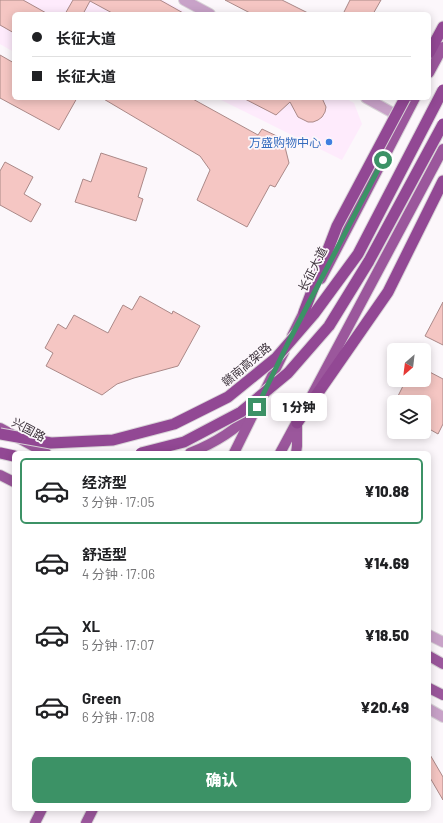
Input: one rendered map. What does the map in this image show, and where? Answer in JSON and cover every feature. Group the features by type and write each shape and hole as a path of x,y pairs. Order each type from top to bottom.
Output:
{"highway":[{"path":"431,49 443,27"},
{"name":"赣南高架路","path":"0,434 51,443 113,440 174,424 228,397 276,358 314,314 358,254 443,90"},
{"path":"304,312 337,226 404,100"},
{"path":"149,451 184,442 241,412 288,373 329,326 369,261 443,124"},
{"path":"296,423 388,292 443,181"},
{"path":"0,453 12,456"}],"main road":[{"path":"431,69 443,47"},
{"name":"长征大道","path":"235,451 304,312 414,100"},
{"path":"281,451 443,149"},
{"path":"194,451 231,431 246,419 257,407"},
{"path":"296,423 296,451"},
{"name":"兴国路","path":"0,428 42,451"},
{"path":"0,475 12,481"},
{"path":"431,657 443,664"},
{"path":"431,689 443,695"},
{"path":"35,823 41,811"},
{"path":"86,823 92,811"}],"street":[{"path":"184,0 206,12"},
{"path":"370,100 404,119"},
{"path":"431,636 443,642"},
{"path":"431,710 443,717"}],"shaded area":[{"path":"0,0 163,0 185,12 12,12 12,51 0,44"},
{"name":"万盛购物中心","path":"221,100 349,100 354,103 362,124 342,160"}],"building":[{"path":"0,0 23,0 44,12 12,12 12,32 0,25"},
{"path":"73,0 160,0 181,12 110,12 90,1 84,12 66,12"},
{"path":"225,0 282,0 306,12 248,12"},
{"path":"350,0 381,0 374,12 344,12"},
{"path":"0,55 12,62 12,100 76,100 59,130 0,98"},
{"path":"105,100 195,100 258,135 262,129 283,139 289,163 275,187 270,185 247,227 197,200 210,170 200,156"},
{"path":"247,100 323,100 326,107 322,117 313,122 308,122 298,117 290,102 276,115"},
{"path":"101,153 147,168 138,197 143,199 136,221 75,202 83,179 91,182"},
{"path":"5,162 33,177 24,194 41,204 31,222 0,205 0,171"},
{"path":"140,296 172,314 173,311 200,326 178,366 117,384 102,395 46,366 53,353 45,348 58,324 66,329 74,315 108,333 123,305 132,310"},
{"path":"443,302 443,345 425,336"},
{"path":"431,373 443,379 443,424 438,434 431,430 431,395 398,395 402,387 431,387"},
{"path":"431,756 443,777 443,800 431,779"}],"place":[{"name":"万盛购物中心","path":"329,142"}],"route":[{"path":"257,407 289,341 383,160"}]}
